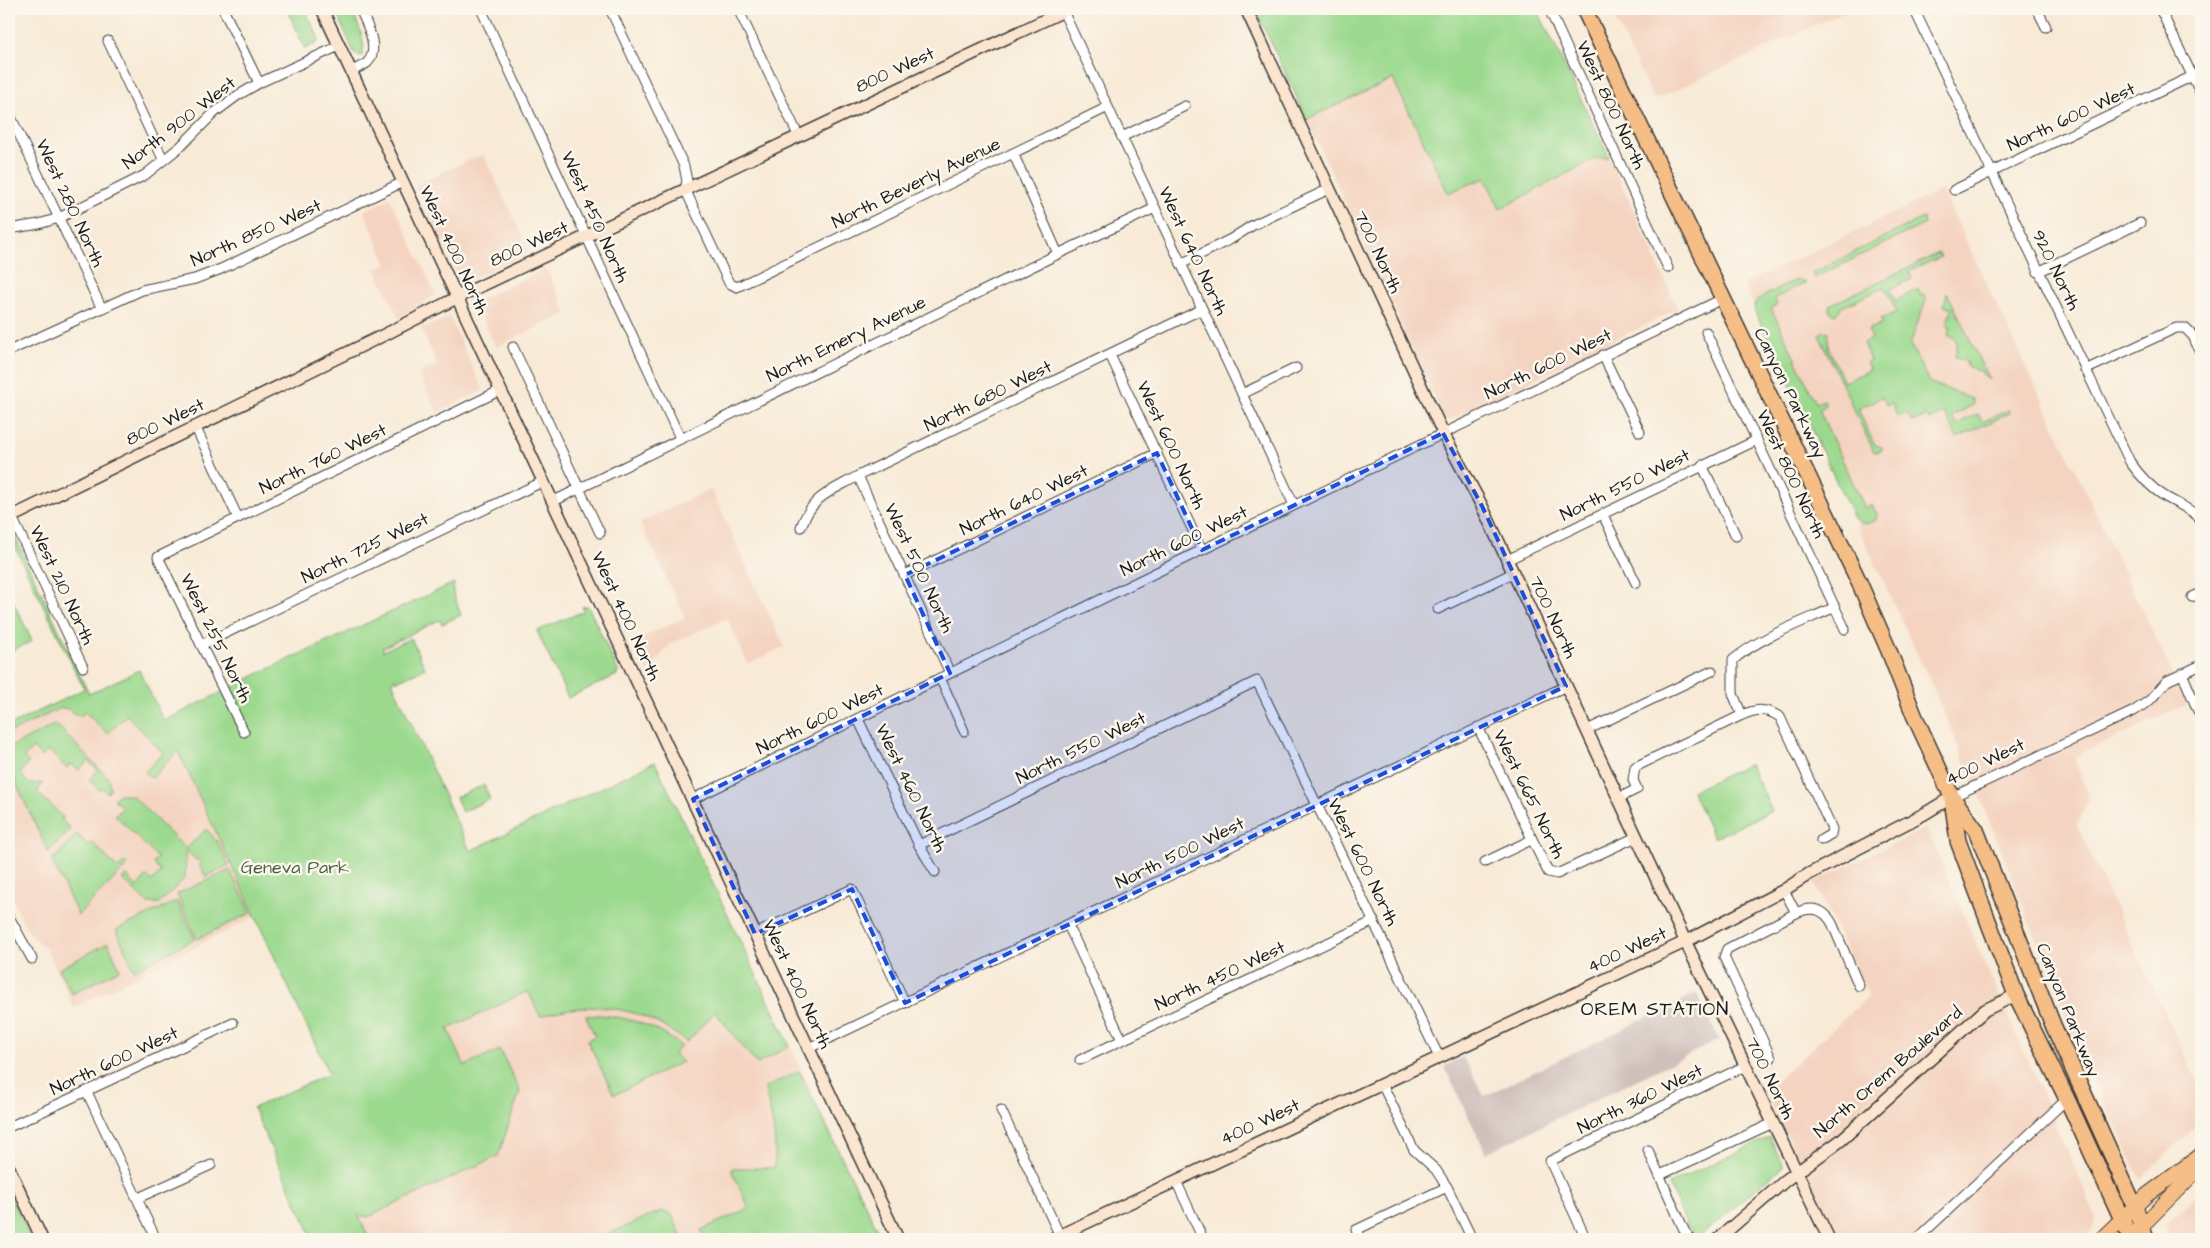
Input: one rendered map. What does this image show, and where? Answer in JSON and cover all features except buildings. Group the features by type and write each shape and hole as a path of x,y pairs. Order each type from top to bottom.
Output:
{"highway":[{"name":"Canyon Parkway","path":"1584,9 1860,582 1914,715 1952,797 1976,830 2053,1025 2135,1208 2144,1233"},
{"name":"Canyon Parkway","path":"1952,797 1958,841 2016,995 2067,1099 2130,1239"}],"main road":[{"path":"2101,1239 2147,1195 2201,1155"},
{"path":"2130,1239 2144,1233 2201,1166"}],"street":[{"path":"223,9 259,84"},
{"name":"West 400 North","path":"322,9 898,1239"},
{"path":"352,71 367,63 372,55 370,32 360,9"},
{"name":"West 450 North","path":"481,9 577,214 585,237 680,438"},
{"path":"610,9 684,166 687,181 685,189"},
{"path":"738,9 798,135"},
{"name":"700 North","path":"1246,9 1443,433 1482,506 1636,837 1829,1239"},
{"name":"West 800 North","path":"1549,9 1668,268"},
{"name":"920 North","path":"1914,9 2130,462 2138,474 2164,496 2185,507 2201,519"},
{"path":"2037,9 2046,27"},
{"path":"2160,9 2197,74 2201,94"},
{"name":"800 West","path":"10,518 458,297 1064,10"},
{"name":"West 640 North","path":"1064,10 1294,506"},
{"path":"108,41 163,159"},
{"name":"North 900 West","path":"9,229 59,218 145,175 181,146 214,113 259,84 340,46"},
{"name":"North 600 West","path":"1954,190 2197,74"},
{"path":"1122,137 1185,106"},
{"name":"North Beverly Avenue","path":"685,189 729,282 737,287 1108,107"},
{"name":"West 280 North","path":"9,113 101,307"},
{"path":"1013,154 1058,254"},
{"name":"North 850 West","path":"9,351 101,307 142,290 195,279 221,269 403,182"},
{"path":"1181,264 1231,239 1253,225 1329,189"},
{"name":"North Emery Avenue","path":"554,501 1155,208"},
{"path":"2038,272 2140,222"},
{"name":"North 600 West","path":"693,799 1724,298"},
{"name":"North 680 West","path":"801,527 809,509 817,500 858,476 1202,309"},
{"path":"2085,370 2176,328 2186,328 2201,354"},
{"name":"West 800 North","path":"1706,332 1846,629"},
{"path":"513,347 600,533"},
{"name":"West 600 North","path":"1110,355 1202,550"},
{"path":"1604,355 1640,432"},
{"path":"1242,394 1296,368"},
{"name":"North 760 West","path":"158,558 502,390"},
{"path":"195,426 238,518"},
{"name":"North 550 West","path":"1507,560 1757,440"},
{"name":"North 640 West","path":"905,575 1156,453"},
{"path":"1702,465 1736,536"},
{"name":"West 500 North","path":"858,476 950,673"},
{"name":"North 725 West","path":"201,645 544,480"},
{"path":"1603,515 1636,583"},
{"name":"West 210 North","path":"10,518 83,667"},
{"name":"West 255 North","path":"158,558 244,732"},
{"path":"1438,610 1513,573"},
{"path":"2192,597 2201,593"},
{"path":"1742,715 1733,694 1733,660 1740,654 1835,607"},
{"name":"400 West","path":"1056,1237 1686,942 1784,890 1809,874 1924,814 1952,797 2134,711 2150,700 2167,681 2201,665"},
{"path":"1587,730 1712,671"},
{"path":"2182,674 2198,711 2201,712"},
{"path":"940,678 964,732"},
{"name":"West 600 North","path":"1257,681 1439,1057"},
{"name":"North 550 West","path":"919,845 1257,681"},
{"name":"North 500 West","path":"808,1049 1566,686"},
{"path":"1619,798 1637,789 1633,780 1635,767 1742,715 1759,709 1769,711 1780,717 1832,829 1831,834 1821,840"},
{"name":"West 460 North","path":"858,719 919,845 935,872"},
{"name":"West 665 North","path":"1478,727 1545,868 1558,874 1636,837"},
{"path":"1485,862 1531,840"},
{"path":"755,934 852,889 905,1002"},
{"path":"1784,890 1796,913"},
{"path":"1771,1058 1724,957 1732,944 1805,909 1815,909 1828,916 1859,986"},
{"path":"9,917 32,959"},
{"name":"North 450 West","path":"1080,1060 1374,921"},
{"path":"1068,925 1122,1040"},
{"name":"North Orem Boulevard","path":"1718,1239 1796,1172 1840,1141 1984,1010 2016,995"},
{"name":"North 600 West","path":"9,1128 233,1023"},
{"name":"North 360 West","path":"1586,1239 1550,1161 1745,1066"},
{"path":"1382,1084 1414,1150 1436,1170 1447,1187 1472,1239"},
{"path":"87,1092 156,1239"},
{"path":"1917,1239 2067,1099"},
{"path":"1001,1110 1056,1237"},
{"path":"1660,1175 1773,1123"},
{"path":"1648,1150 1685,1232 1691,1239"},
{"path":"138,1198 211,1165"},
{"path":"9,1168 42,1239"},
{"path":"1176,1182 1202,1239"},
{"path":"1358,1235 1447,1187"}],"highlighted area":[{"path":"1443,433 1482,506 1566,686 905,1003 852,889 755,934 693,799 950,673 905,575 1157,453 1202,550"}],"shaded area":[{"path":"1255,9 1537,9 1609,157 1678,309 1447,421 1444,419"},
{"path":"1610,9 1850,9 1654,100"},
{"path":"483,154 530,253 462,284 415,185"},
{"path":"1942,190 2187,704 2074,757 2089,799 2077,826 2201,1089 2201,1122 2140,1179 2079,1047 1986,812 1931,683 1744,284"},
{"path":"390,198 436,295 399,318 376,270 387,264 364,211"},
{"path":"546,268 567,313 496,347 475,302"},
{"path":"449,317 483,390 437,413 419,373 437,364 420,326 427,327"},
{"path":"711,489 784,647 748,664 727,618 672,643 648,671 634,641 685,618 640,522"},
{"path":"139,670 256,916 74,1008 47,949 29,934 13,900 9,896 9,733"},
{"path":"655,762 882,1239 313,1239 253,1108 329,1074 272,948"},
{"path":"1926,828 2096,1217 2092,1230 2082,1239 1837,1239 1765,1091 1869,996 1814,882"},
{"path":"1697,993 1719,1040 1486,1153 1444,1066 1463,1057 1484,1096"},
{"path":"2201,1191 2201,1239 2171,1239 2165,1226"}],"green space":[{"path":"287,9 305,9 319,39 317,43 305,49"},
{"path":"335,9 351,9 362,38 362,56 355,55"},
{"path":"1255,9 1537,9 1609,157 1595,159 1500,209 1485,178 1448,193 1393,79 1307,119"},
{"path":"1923,218 1925,224 1814,278 1812,273"},
{"path":"1939,253 1941,257 1909,271 1912,279 1890,289 1895,301 1918,289 1920,296 1924,294 1926,300 1910,344 1929,382 1972,399 1973,405 1952,416 1956,424 1978,414 1982,422 2009,410 2010,413 1957,438 1945,413 1929,420 1927,416 1912,422 1907,413 1898,417 1892,403 1887,405 1882,397 1858,409 1874,444 1883,448 1881,451 1874,452 1819,335 1824,331 1829,332 1828,347 1844,382 1870,370 1866,363 1870,360 1863,343 1871,338 1868,330 1883,323 1881,319 1897,312 1885,287 1842,307 1836,314 1830,312 1830,305"},
{"path":"1798,279 1806,282 1775,298 1777,305 1771,308 1816,403 1824,400 1826,405 1819,410 1865,508 1872,505 1877,514 1876,520 1867,524 1854,518 1755,312 1754,306 1758,299"},
{"path":"1947,292 1989,380 1981,374 1982,372 1966,366 1967,362 1955,357 1957,343 1948,335 1951,327 1946,325 1952,309 1944,306"},
{"name":"Geneva Park","path":"9,533 14,535 89,694 139,670 164,721 264,671 454,583 453,593 461,615 442,624 439,620 382,648 383,651 411,638 425,668 397,681 395,678 392,682 470,851 655,762 790,1046 757,1064 715,1012 687,1042 652,1020 617,1009 599,1007 580,1008 540,1016 528,991 448,1029 465,1066 500,1050 520,1091 498,1156 368,1217 358,1215 369,1239 313,1239 253,1108 329,1074 178,751 152,778 145,772 163,753 127,715 108,734 85,712 79,717 69,709 61,708 9,733 9,726 84,689 13,543 9,544"},
{"path":"9,593 32,641 9,652"},
{"path":"588,606 618,671 617,675 568,698 537,631 584,611 582,607"},
{"path":"56,724 109,779 110,790 107,793 102,788 99,790 89,780 98,770 88,761 79,770 71,764 66,768 48,750 42,757 33,748 24,757 29,762 20,774 30,784 43,783 37,792 64,818 60,819 71,829 48,852 9,768 9,748"},
{"path":"1750,764 1772,811 1714,838 1692,791"},
{"path":"484,785 490,799 462,812 456,797"},
{"path":"119,794 133,796 186,849 206,829 217,841 229,865 206,877 199,864 202,861 199,859 197,861 186,850 185,878 160,903 147,903 122,879 127,876 137,887 147,876 152,881 161,872 153,863 158,858 115,815 123,808 114,799"},
{"path":"77,834 88,846 92,842 117,868 126,862 127,866 78,915 52,861"},
{"path":"230,870 251,913 197,939 177,894"},
{"path":"177,901 195,939 134,970 116,930"},
{"path":"108,943 120,969 72,994 59,969"},
{"path":"600,1015 633,1021 663,1033 681,1046 674,1054 682,1062 614,1095 587,1040 595,1036 586,1016"},
{"path":"799,1071 882,1239 706,1239 701,1230 749,1208 732,1172 732,1168 774,1168 775,1147 772,1118 765,1088"},
{"path":"1770,1137 1783,1166 1698,1238 1687,1226 1669,1184"},
{"path":"9,1193 31,1239 9,1239"},
{"path":"661,1211 671,1214 683,1239 597,1239"}],"district":[{"name":"OREM STATION","path":"1655,1009"}]}
